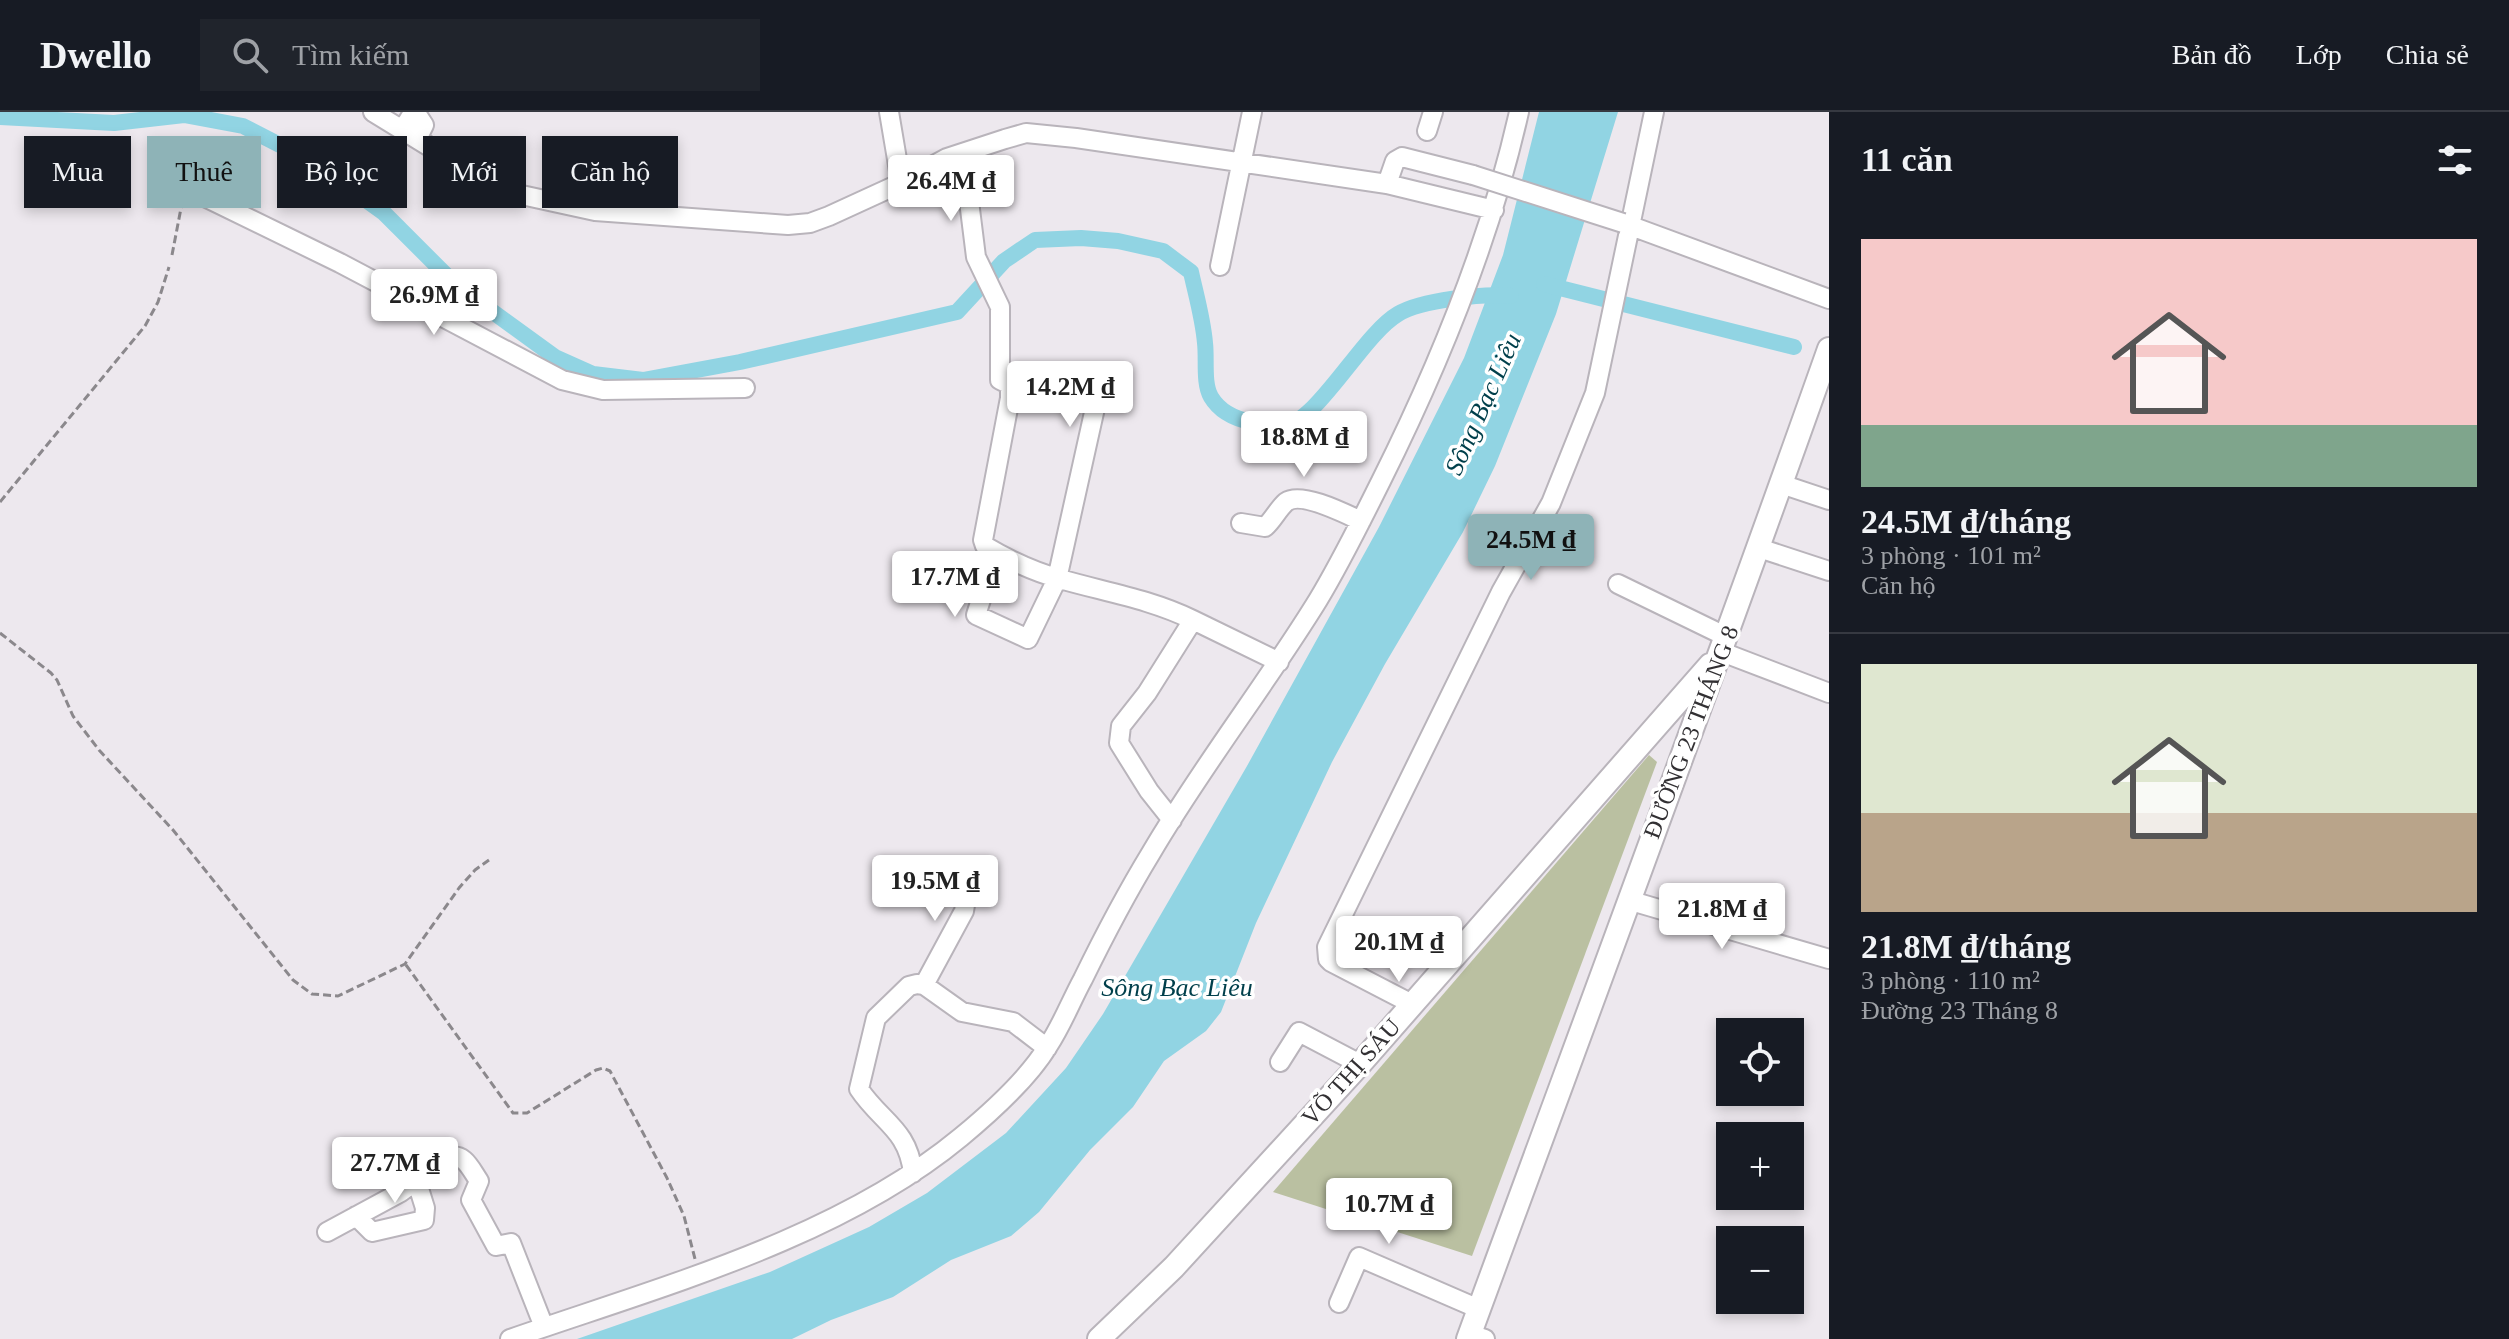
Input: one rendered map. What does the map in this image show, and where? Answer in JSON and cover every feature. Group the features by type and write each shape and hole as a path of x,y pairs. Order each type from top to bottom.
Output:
{"main road":[{"name":"ĐƯỜNG 23 THÁNG 8","path":"1474,1337 1479,1309 1725,645 1829,349"},
{"name":"VÕ THỊ SÁU","path":"1099,1339 1174,1267 1360,1064 1725,645"}],"street":[{"path":"373,112 505,189 595,211 788,225 810,223 901,183 947,158 1026,133 1387,184 1494,210"},
{"path":"889,112 901,183"},
{"path":"1220,266 1252,112"},
{"path":"1427,131 1433,112"},
{"path":"510,1339 698,1274 779,1243 845,1211 913,1173 962,1136 1030,1071 1047,1048 1152,851 1321,596 1361,521 1425,394 1458,311 1494,210 1519,112"},
{"path":"1412,1004 1331,962 1327,947 1501,592 1551,503 1598,383 1627,224 1654,112"},
{"path":"963,153 976,257 1000,307 999,378 1010,385 1080,397 1091,402 1095,408 1057,579 1028,639 976,615 996,553"},
{"path":"1387,184 1395,161 1402,157 1473,175 1627,224 1829,299"},
{"path":"231,208 562,380 603,390 745,388"},
{"path":"1010,385 983,540 985,546 1057,579 1113,591 1170,609 1279,662"},
{"path":"1781,484 1829,500"},
{"path":"1241,523 1265,527 1286,502 1295,499 1324,504 1361,521"},
{"path":"1759,548 1829,571"},
{"path":"1618,584 1725,645 1829,693"},
{"path":"1172,820 1149,791 1119,743 1120,733 1121,726 1147,693 1193,620"},
{"path":"1658,724 1674,727 1686,744"},
{"path":"924,985 964,911 971,869"},
{"path":"1628,900 1829,959"},
{"path":"913,1173 911,1152 904,1140 860,1092 859,1085 876,1018 909,986 924,985 962,1012 1013,1022 1047,1048"},
{"path":"1280,1062 1299,1032 1360,1064"},
{"path":"327,1232 401,1192 448,1157 463,1157 479,1181 471,1200 496,1246 511,1243 544,1327"},
{"path":"356,1216 372,1232 424,1220 425,1208 416,1179"},
{"path":"1339,1303 1359,1257 1479,1309"}],"path":[{"path":"172,255 181,208"},
{"path":"0,502 145,326 158,302 169,267"},
{"path":"0,633 51,673 73,716 99,750 173,830 254,934 312,994 338,996 405,964 422,938 435,926 459,888 489,860"},
{"path":"405,964 513,1113 527,1113 596,1070 603,1068 610,1071 673,1190 684,1216 698,1274"}],"green space":[{"path":"1649,755 1657,762 1472,1256 1273,1192"}],"water":[{"name":"Sông Bạc Liêu","path":"1539,112 1618,112 1556,314 1495,466 1463,532 1385,664 1332,762 1256,923 1221,1012 1206,1031 1164,1061 1133,1107 1090,1150 1039,1212 1011,1236 951,1260 893,1297 831,1320 792,1339 577,1339 770,1272 869,1227 927,1193 1006,1133 1066,1068 1103,1014 1247,766 1379,527 1464,358 1503,255"}],"waterway":[{"path":"0,117 114,123 184,115 243,126 313,162 384,213 456,285 555,357 593,374 643,380 740,362 957,312 1004,261 1035,240 1081,238 1118,241 1163,251 1191,272 1203,325 1206,378 1211,397 1234,417 1281,427 1295,422 1309,411 1370,340 1398,314 1453,299 1511,296"},
{"path":"1544,284 1794,347"}]}
